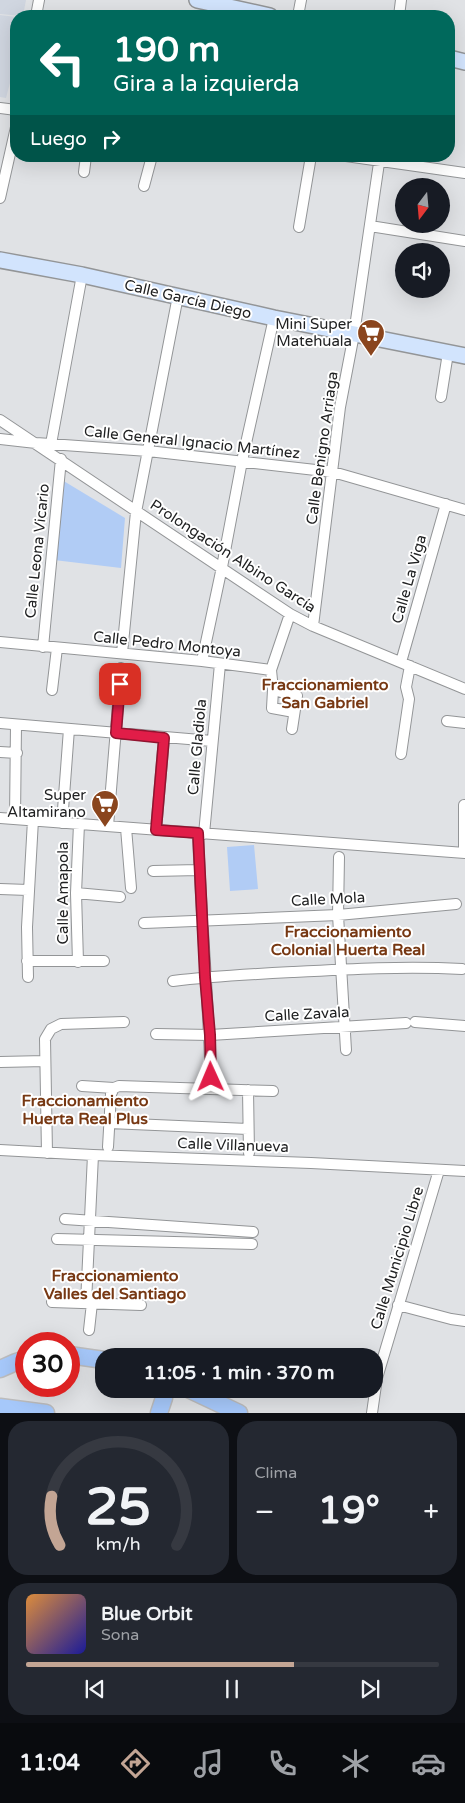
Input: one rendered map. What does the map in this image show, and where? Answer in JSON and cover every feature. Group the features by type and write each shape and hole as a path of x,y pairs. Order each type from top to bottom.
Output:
{"main road":[{"path":"80,1357 95,1359"},
{"path":"0,1370 15,1362"},
{"path":"159,1413 164,1398"},
{"path":"205,1398 231,1412"},
{"path":"0,1407 46,1413"}],"street":[{"path":"197,0 223,3 248,10"},
{"path":"0,198 10,154"},
{"path":"84,172 85,162"},
{"path":"144,186 150,162"},
{"path":"299,227 310,162"},
{"name":"Calle Benigno Arriaga","path":"313,626 340,407 354,334 380,162"},
{"path":"398,162 465,173"},
{"path":"370,226 465,241"},
{"name":"Calle García Diego","path":"0,260 465,356"},
{"path":"51,444 82,276"},
{"path":"122,653 136,512 178,296"},
{"path":"202,661 242,461 274,318"},
{"path":"441,397 448,353"},
{"name":"Prolongación Albino García","path":"0,420 61,459 136,512 222,567 290,614 313,626 465,689"},
{"name":"Calle General Ignacio Martínez","path":"0,439 242,461 333,472 465,510"},
{"name":"Calle Leona Vicario","path":"43,647 61,459"},
{"name":"Calle La Viga","path":"402,754 409,698 406,687 405,664 446,504"},
{"path":"290,614 271,670 272,708 294,712"},
{"name":"Calle Pedro Montoya","path":"0,642 202,661 271,670"},
{"path":"52,690 57,648"},
{"name":"Calle Gladiola","path":"211,1089 210,1035 199,870 201,834 220,664"},
{"path":"108,826 121,668"},
{"path":"273,690 297,696 292,728"},
{"path":"447,721 465,723"},
{"path":"0,723 212,741"},
{"path":"15,819 16,725"},
{"path":"62,823 69,729"},
{"path":"156,830 164,738"},
{"path":"0,752 17,753"},
{"path":"0,818 465,853 464,805"},
{"path":"28,977 28,890 33,820"},
{"name":"Calle Amapola","path":"78,962 76,893 79,824"},
{"path":"126,828 132,888"},
{"path":"339,857 338,914 346,1050"},
{"path":"152,871 199,870"},
{"path":"0,889 28,890"},
{"path":"76,893 120,897"},
{"name":"Calle Mola","path":"144,923 338,914 456,904"},
{"path":"27,961 104,961"},
{"path":"173,981 205,977 342,969 418,967 462,969"},
{"path":"47,1153 45,1039 50,1029 61,1024 124,1022"},
{"name":"Calle Zavala","path":"156,1034 210,1035 411,1022 465,1026"},
{"path":"0,1062 45,1061"},
{"path":"82,1086 273,1091"},
{"path":"108,1147 111,1094 114,1088"},
{"path":"248,1090 249,1152"},
{"path":"109,1123 248,1129"},
{"name":"Calle Villanueva","path":"0,1150 311,1162 465,1171"},
{"path":"89,1330 90,1220 93,1155"},
{"name":"Calle Municipio Libre","path":"372,1413 377,1378 438,1170"},
{"path":"65,1220 90,1220 253,1232"},
{"path":"180,1241 181,1227"},
{"path":"57,1239 252,1244"},
{"path":"52,1302 141,1305"},
{"path":"398,1305 465,1321"}],"shaded area":[{"path":"0,0 26,0 24,10 10,10 10,15 0,14"},
{"path":"0,15 10,16 10,83 6,98 0,97"},
{"path":"62,480 125,518 121,568 54,560"},
{"path":"254,845 258,889 230,891 227,847"}],"place":[{"name":"Mini Super Matehuala","path":"371,357"},
{"name":"Super Altamirano","path":"105,828"}],"district":[{"name":"Fraccionamiento San Gabriel","path":"325,693"},
{"name":"Fraccionamiento Colonial Huerta Real","path":"348,940"},
{"name":"Fraccionamiento Huerta Real Plus","path":"85,1109"},
{"name":"Fraccionamiento Valles del Santiago","path":"115,1284"}],"route":[{"path":"120,684 116,733 164,738 156,830 198,833 201,920 210,1035 211,1077"}]}
